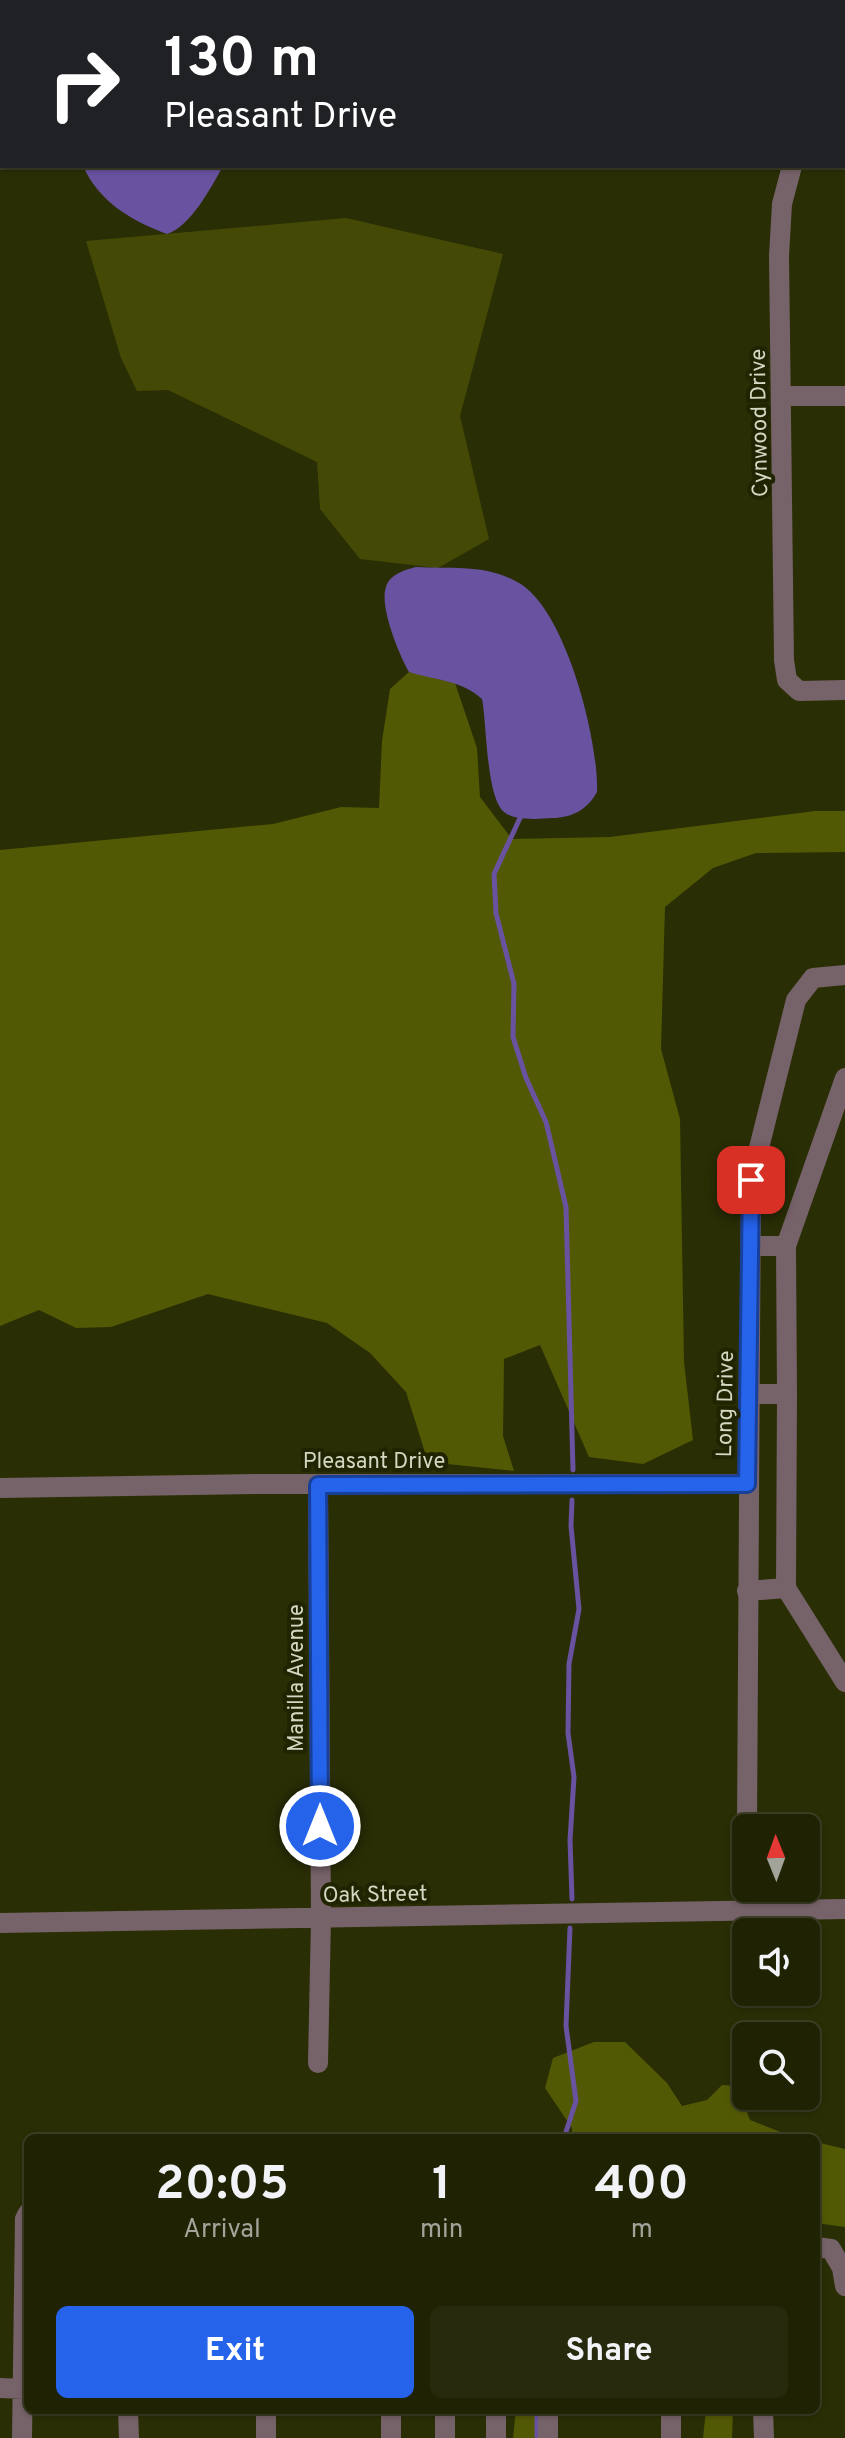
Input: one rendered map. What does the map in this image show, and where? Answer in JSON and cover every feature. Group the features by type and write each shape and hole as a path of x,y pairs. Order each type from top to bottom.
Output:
{"street":[{"name":"Cynwood Drive","path":"792,168 779,226 784,660 787,680 799,691 845,690"},
{"path":"782,396 845,396"},
{"name":"Long Drive","path":"747,1814 751,1180 796,1000 813,978 845,975"},
{"path":"845,1078 786,1246 786,1588 845,1682"},
{"path":"750,1246 786,1246"},
{"path":"748,1394 787,1394"},
{"name":"Pleasant Drive","path":"0,1488 747,1484"},
{"name":"Manilla Avenue","path":"318,1485 321,1919 318,2063"},
{"path":"747,1591 786,1588"},
{"path":"750,1902 751,1910 845,1909"},
{"name":"Oak Street","path":"0,1923 751,1910"},
{"path":"820,2248 831,2249 842,2268 845,2286"},
{"path":"22,2438 24,2304"},
{"path":"0,2388 23,2389"},
{"path":"128,2414 129,2438"},
{"path":"266,2414 266,2438"},
{"path":"391,2414 391,2438"},
{"path":"445,2414 445,2438"},
{"path":"496,2414 496,2438"},
{"path":"548,2414 548,2438"},
{"path":"671,2414 671,2438"},
{"path":"763,2414 764,2438"}],"green space":[{"path":"346,218 503,254 460,416 489,539 438,568 360,559 320,509 317,462 168,390 137,391 121,358 86,241"},
{"path":"409,672 455,683 477,748 480,797 512,839 610,837 815,811 845,811 845,852 756,853 713,868 665,907 661,1049 680,1119 684,1362 693,1440 643,1464 589,1457 540,1345 504,1359 503,1436 514,1471 428,1462 406,1392 370,1353 327,1323 208,1294 111,1327 76,1328 39,1310 0,1326 0,850 273,824 341,807 379,808 382,741 390,689"},
{"path":"594,2042 625,2042 667,2083 682,2106 707,2100 722,2085 732,2086 732,2110 746,2110 750,2120 786,2134 572,2134 572,2128 545,2088 553,2058"},
{"path":"820,2143 845,2149 845,2227 820,2224"},
{"path":"516,2414 542,2414 541,2438 513,2438"},
{"path":"706,2414 733,2414 732,2438 703,2438"}],"shaded area":[{"path":"84,168 222,168 192,215 167,234 118,209 90,179"},
{"path":"416,567 494,573 519,583 536,598 565,648 586,711 597,792 584,808 566,816 527,819 509,815 498,804 490,776 482,699 457,684 409,672 391,630 385,606 386,587 394,576"}],"waterway":[{"path":"520,818 494,874 496,913 514,984 513,1037 526,1078 546,1122 566,1207 573,1470"},
{"path":"572,1500 571,1526 579,1609 569,1664 568,1733 574,1777 570,1840 572,1899"},
{"path":"565,2134 576,2101 566,2026 570,1928"},
{"path":"537,2414 537,2438"}],"route":[{"path":"320,1826 318,1485 747,1484 751,1180"}]}
